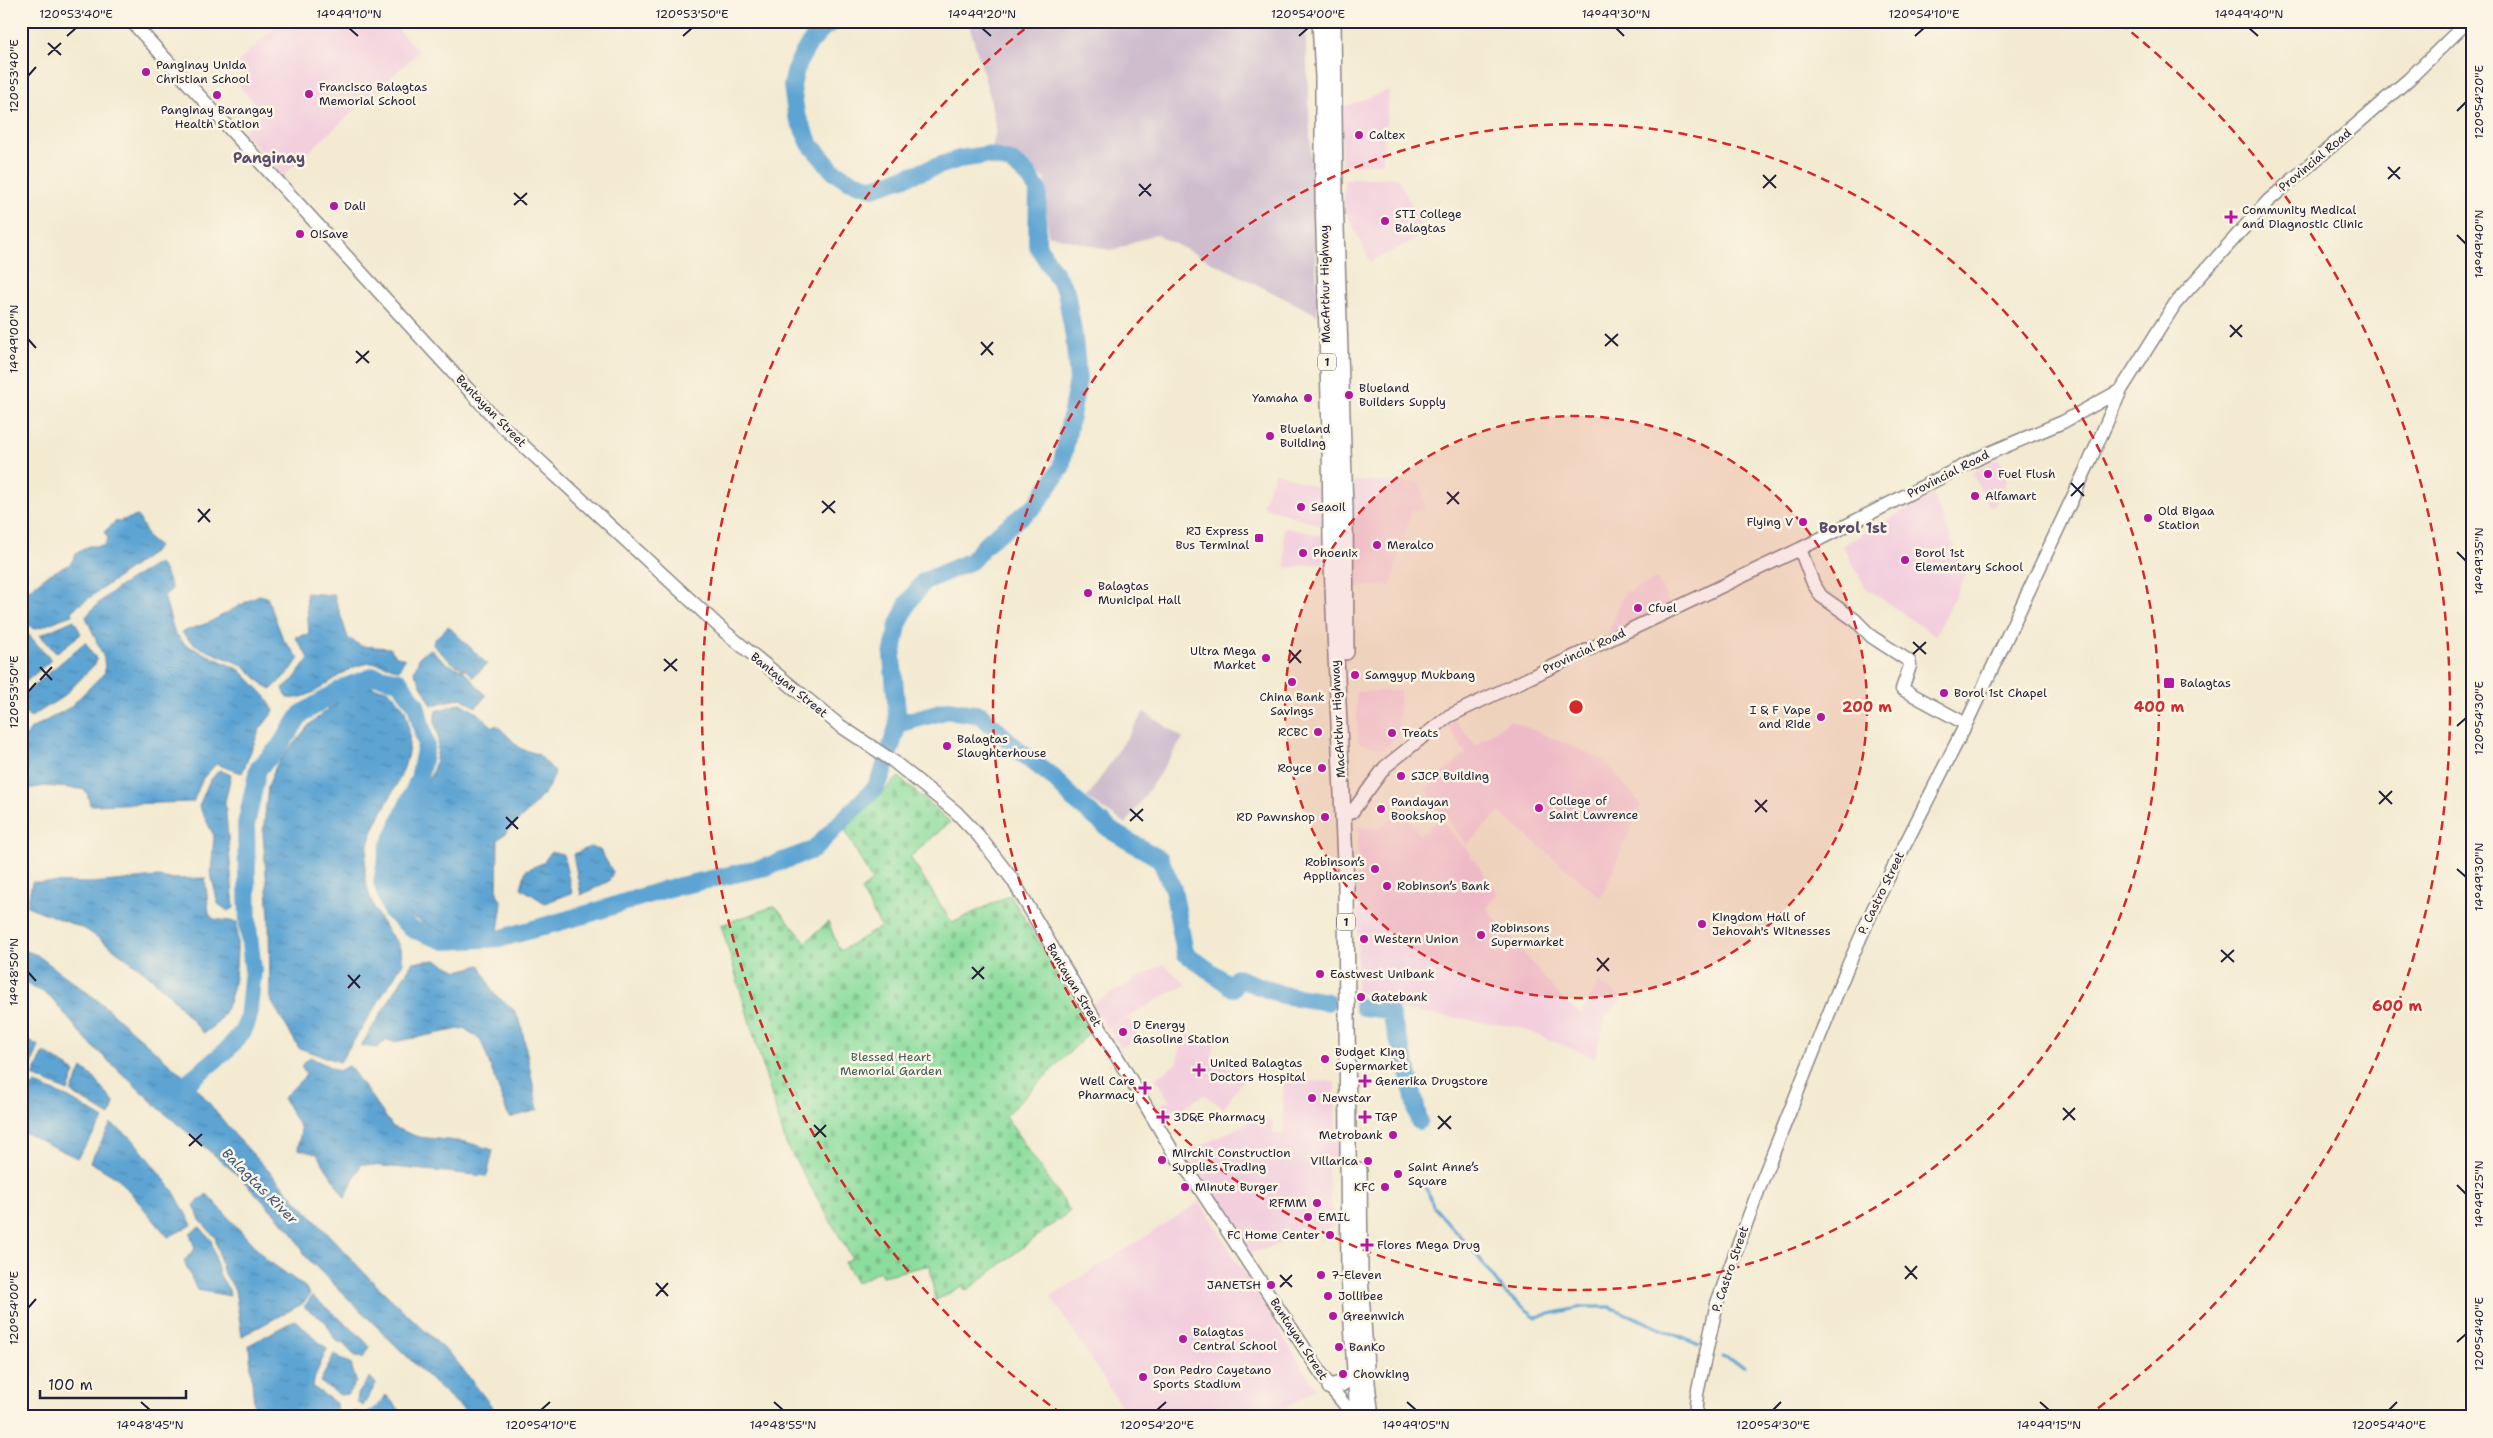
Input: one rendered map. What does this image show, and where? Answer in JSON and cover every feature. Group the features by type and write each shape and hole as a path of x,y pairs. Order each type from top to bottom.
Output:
{"highway":[{"name":"MacArthur Highway","path":"1320,21 1324,77 1323,199 1336,703 1348,814"},
{"name":"MacArthur Highway","path":"1332,21 1335,195 1345,510 1351,1010 1363,1416"},
{"name":"MacArthur Highway","path":"1351,1010 1349,1277 1354,1374 1363,1416"},
{"path":"1330,1387 1341,1384 1354,1374"}],"main road":[{"name":"Bantayan Street","path":"131,21 161,57 294,198 500,424 724,632 839,726 893,761 956,812 978,835 1012,879 1175,1155 1195,1182 1330,1387 1363,1416"},
{"name":"Provincial Road","path":"1348,814 1385,767 1449,716 1800,549 1987,454 2063,422 2121,390 2176,304 2268,201 2402,86 2468,21"},
{"name":"P. Castro Street","path":"1695,1417 1697,1394 1717,1303 1760,1186 1878,898 1966,724 2088,465 2121,390"},
{"path":"1800,549 1812,583 1821,596 1855,620 1872,636 1909,661 1910,666 1902,689 1966,724"}],"shaded area":[{"name":"Francisco Balagtas Memorial School","path":"282,21 390,21 419,52 282,176 243,132 263,112 237,84 245,76 235,65"},
{"path":"968,21 1305,21 1318,315 1155,234 1113,251 1048,235 1045,179 1025,164 991,152 996,130 990,97"},
{"path":"1389,90 1382,163 1342,165 1341,108"},
{"name":"STI College Balagtas","path":"1397,177 1426,234 1370,262 1344,208 1344,179"},
{"path":"1997,459 2011,471 1995,505 1989,506 1972,473"},
{"path":"1275,472 1321,489 1323,526 1262,506"},
{"name":"Meralco","path":"1353,481 1422,483 1424,512 1412,509 1391,586 1352,587"},
{"name":"Borol 1st Elementary School","path":"1933,494 1966,574 1935,636 1866,588 1842,546"},
{"path":"1283,527 1322,536 1324,563 1286,568"},
{"path":"1657,579 1671,607 1608,635 1624,593"},
{"path":"1400,690 1398,735 1383,750 1358,742 1356,692"},
{"path":"1144,712 1183,738 1126,824 1087,798"},
{"name":"College of Saint Lawrence","path":"1454,719 1476,745 1510,720 1606,761 1641,805 1601,898 1499,812 1467,845 1425,789 1466,753 1446,725"},
{"path":"1403,810 1420,835 1440,819 1468,851 1498,893 1486,908 1563,1000 1581,1014 1599,982 1623,998 1605,1017 1595,1058 1518,1027 1395,1009 1394,995 1357,992 1358,827 1379,828"},
{"path":"1163,964 1187,985 1171,992 1107,1029 1092,1004"},
{"path":"1128,1018 1140,1037 1121,1048 1109,1029"},
{"name":"United Balagtas Doctors Hospital","path":"1181,1033 1216,1038 1212,1056 1243,1079 1224,1108 1204,1095 1176,1112 1173,1109 1157,1119 1151,1111 1169,1100 1156,1078 1178,1062"},
{"path":"1335,1081 1337,1156 1327,1159 1333,1227 1251,1253 1198,1173 1187,1152 1252,1121 1273,1120 1273,1134 1284,1134 1283,1082"},
{"name":"Balagtas Central School","path":"1200,1202 1316,1389 1272,1417 1128,1417 1051,1296"}],"green space":[{"name":"Blessed Heart Memorial Garden","path":"899,777 950,822 910,857 952,923 1010,895 1092,1030 1005,1116 1070,1211 966,1291 962,1286 935,1301 930,1265 882,1276 880,1271 856,1283 844,1262 852,1258 786,1144 721,925 775,906 806,942 828,922 840,951 881,927 861,890 872,881 844,828"}],"water":[{"path":"138,516 149,539 158,546 155,551 72,610 73,615 33,629 21,616 21,596 46,576 70,564 77,553 89,546 104,546 108,538 104,532 115,522"},
{"path":"158,563 164,570 172,589 164,596 174,631 184,644 240,670 266,697 274,711 260,729 242,773 216,764 203,778 193,802 90,805 87,792 82,789 45,786 21,790 21,743 31,729 69,708 105,672 104,658 86,617 93,608 110,594"},
{"path":"306,593 334,595 348,638 361,646 390,648 395,655 405,659 399,670 375,663 360,665 349,669 309,694 298,698 287,698 283,688 294,679 309,658 295,637 309,634"},
{"path":"259,595 267,597 283,639 299,658 291,670 272,689 264,685 244,667 194,644 182,632 208,623"},
{"path":"74,620 81,634 56,653 40,635"},
{"path":"21,626 51,660 21,686"},
{"path":"448,626 487,664 472,678 472,674 450,661 433,645 434,640"},
{"path":"85,642 97,660 95,664 64,696 31,717 21,711 21,697"},
{"path":"430,649 448,664 463,670 486,696 476,707 461,698 432,705 414,672 420,656"},
{"path":"369,687 389,690 405,711 409,735 407,756 401,776 373,831 367,851 365,873 369,894 381,921 399,947 403,963 340,1062 299,1048 270,999 269,916 263,834 268,786 277,764 310,724 348,694"},
{"path":"461,703 476,712 493,727 497,725 521,749 538,754 555,772 552,781 539,799 498,840 497,893 502,903 498,931 465,934 436,929 398,907 389,879 393,847 434,767 438,741 435,721 436,711"},
{"path":"219,770 231,775 225,802 234,908 228,911 218,904 211,874 214,836 199,806 209,782"},
{"path":"590,847 600,850 613,872 609,881 581,895 573,854"},
{"path":"551,852 563,854 572,893 545,903 521,888 526,870 543,863"},
{"path":"158,877 172,879 205,878 209,914 214,919 237,922 236,968 230,999 224,1013 215,1024 203,1033 169,994 146,973 103,941 85,929 27,906 32,882 92,883"},
{"name":"Balagtas River","path":"21,949 37,955 96,999 197,1088 234,1134 373,1282 454,1358 500,1417 472,1417 430,1379 307,1258 292,1232 239,1176 161,1110 86,1040 50,996 21,980"},
{"path":"436,960 458,971 480,965 494,994 514,1010 521,1024 538,1110 509,1118 481,1040 464,1028 394,1042 386,1040 377,1048 361,1046 413,962"},
{"path":"21,1037 39,1046 28,1074 21,1071"},
{"path":"44,1052 75,1072 68,1091 33,1076"},
{"path":"310,1057 338,1071 349,1066 393,1127 418,1137 466,1142 493,1150 487,1176 361,1164 345,1198 317,1154 298,1149 301,1129 283,1098 306,1075 301,1066"},
{"path":"82,1068 94,1078 114,1103 110,1116 71,1092"},
{"path":"36,1084 69,1098 104,1119 77,1158 23,1132 31,1086"},
{"path":"111,1124 131,1137 174,1192 192,1225 168,1237 119,1179 90,1162"},
{"path":"207,1194 267,1260 305,1287 310,1295 302,1304 242,1336 235,1290 223,1271 215,1237 200,1220 194,1205"},
{"path":"200,1227 211,1240 219,1274 229,1290 230,1296 197,1290 184,1261 195,1249 190,1233"},
{"path":"312,1296 359,1335 370,1347 363,1358 354,1355 343,1344 335,1340 326,1322 304,1307"},
{"path":"295,1320 327,1349 315,1376 313,1387 336,1403 337,1417 255,1417 249,1345"},
{"path":"334,1354 351,1364 356,1381 349,1394 340,1395 320,1382"},
{"path":"370,1377 376,1384 363,1406 357,1402 358,1394"},
{"path":"386,1395 406,1417 351,1417 354,1411 365,1414 376,1407"}],"waterway":[{"path":"171,1096 226,1051 243,1031 248,1019 253,970 248,927 246,825 258,769 279,747 301,714 345,687 375,676 399,681 416,705 426,745 419,779 389,846 382,882 391,911 412,929 445,941 502,938 666,889 766,867 813,850 875,788 882,775 898,724 892,656 898,625 908,603 923,582 971,561 989,541 1036,505 1061,468 1078,380 1074,337 1066,291 1037,245 1038,190 1027,174 1010,161 987,155 959,159 873,188 850,181 833,171 810,144 796,114 792,86 797,65 807,47 823,28 835,21"},
{"path":"898,724 948,710 981,715 1019,751 1053,777 1073,799 1113,832 1160,859 1173,889 1185,953 1233,988 1237,978 1283,995 1327,1002"},
{"path":"1363,1007 1389,1010 1407,1067 1419,1121"},
{"path":"1423,1179 1433,1206 1475,1253 1505,1293 1536,1317 1582,1307 1610,1307 1699,1345"},
{"path":"1722,1357 1744,1366"}],"place":[{"name":"Panginay Unida Christian School","path":"146,72"},
{"name":"Francisco Balagtas Memorial School","path":"309,94"},
{"name":"Panginay Barangay Health Station","path":"217,95"},
{"name":"Caltex","path":"1359,135"},
{"name":"Dali","path":"334,206"},
{"name":"Community Medical and Diagnostic Clinic","path":"2231,217"},
{"name":"STI College Balagtas","path":"1385,221"},
{"name":"O!Save","path":"300,234"},
{"name":"Blueland Builders Supply","path":"1349,395"},
{"name":"Yamaha","path":"1308,398"},
{"name":"Blueland Building","path":"1270,436"},
{"name":"Fuel Flush","path":"1988,474"},
{"name":"Alfamart","path":"1975,496"},
{"name":"Seaoil","path":"1301,507"},
{"name":"Old Bigaa Station","path":"2148,518"},
{"name":"Flying V","path":"1803,522"},
{"name":"RJ Express Bus Terminal","path":"1259,538"},
{"name":"Meralco","path":"1377,545"},
{"name":"Phoenix","path":"1303,553"},
{"name":"Borol 1st Elementary School","path":"1905,560"},
{"name":"Balagtas Municipal Hall","path":"1088,593"},
{"name":"Cfuel","path":"1638,608"},
{"name":"Ultra Mega Market","path":"1266,658"},
{"name":"Samgyup Mukbang","path":"1355,675"},
{"name":"China Bank Savings","path":"1292,682"},
{"name":"Balagtas","path":"2169,683"},
{"name":"Borol 1st Chapel","path":"1944,693"},
{"name":"I & F Vape and Ride","path":"1821,717"},
{"name":"RCBC","path":"1318,732"},
{"name":"Treats","path":"1392,733"},
{"name":"Balagtas Slaughterhouse","path":"947,746"},
{"name":"Royce","path":"1322,768"},
{"name":"SJCP Building","path":"1401,776"},
{"name":"College of Saint Lawrence","path":"1539,808"},
{"name":"Pandayan Bookshop","path":"1381,809"},
{"name":"RD Pawnshop","path":"1325,817"},
{"name":"Robinson’s Appliances","path":"1375,869"},
{"name":"Robinson’s Bank","path":"1387,886"},
{"name":"Kingdom Hall of Jehovah's Witnesses","path":"1702,924"},
{"name":"Robinsons Supermarket","path":"1481,935"},
{"name":"Western Union","path":"1364,939"},
{"name":"Eastwest Unibank","path":"1320,974"},
{"name":"Gatebank","path":"1361,997"},
{"name":"D Energy Gasoline Station","path":"1123,1032"},
{"name":"Budget King Supermarket","path":"1325,1059"},
{"name":"United Balagtas Doctors Hospital","path":"1199,1070"},
{"name":"Generika Drugstore","path":"1365,1081"},
{"name":"Well Care Pharmacy","path":"1145,1088"},
{"name":"Newstar","path":"1312,1098"},
{"name":"3D&E Pharmacy","path":"1163,1117"},
{"name":"TGP","path":"1365,1117"},
{"name":"Metrobank","path":"1393,1135"},
{"name":"Mirchit Construction Supplies Trading","path":"1162,1160"},
{"name":"Villarica","path":"1368,1161"},
{"name":"Saint Anne’s Square","path":"1398,1174"},
{"name":"Minute Burger","path":"1185,1187"},
{"name":"KFC","path":"1385,1187"},
{"name":"RFMM","path":"1317,1203"},
{"name":"EMIL","path":"1308,1217"},
{"name":"FC Home Center","path":"1330,1235"},
{"name":"Flores Mega Drug","path":"1367,1245"},
{"name":"7-Eleven","path":"1321,1275"},
{"name":"JANETSH","path":"1271,1285"},
{"name":"Jollibee","path":"1328,1296"},
{"name":"Greenwich","path":"1333,1316"},
{"name":"Balagtas Central School","path":"1183,1339"},
{"name":"BanKo","path":"1339,1347"},
{"name":"Chowking","path":"1343,1374"},
{"name":"Don Pedro Cayetano Sports Stadium","path":"1143,1377"}],"district":[{"name":"Panginay","path":"269,158"},
{"name":"Borol 1st","path":"1853,528"}]}
